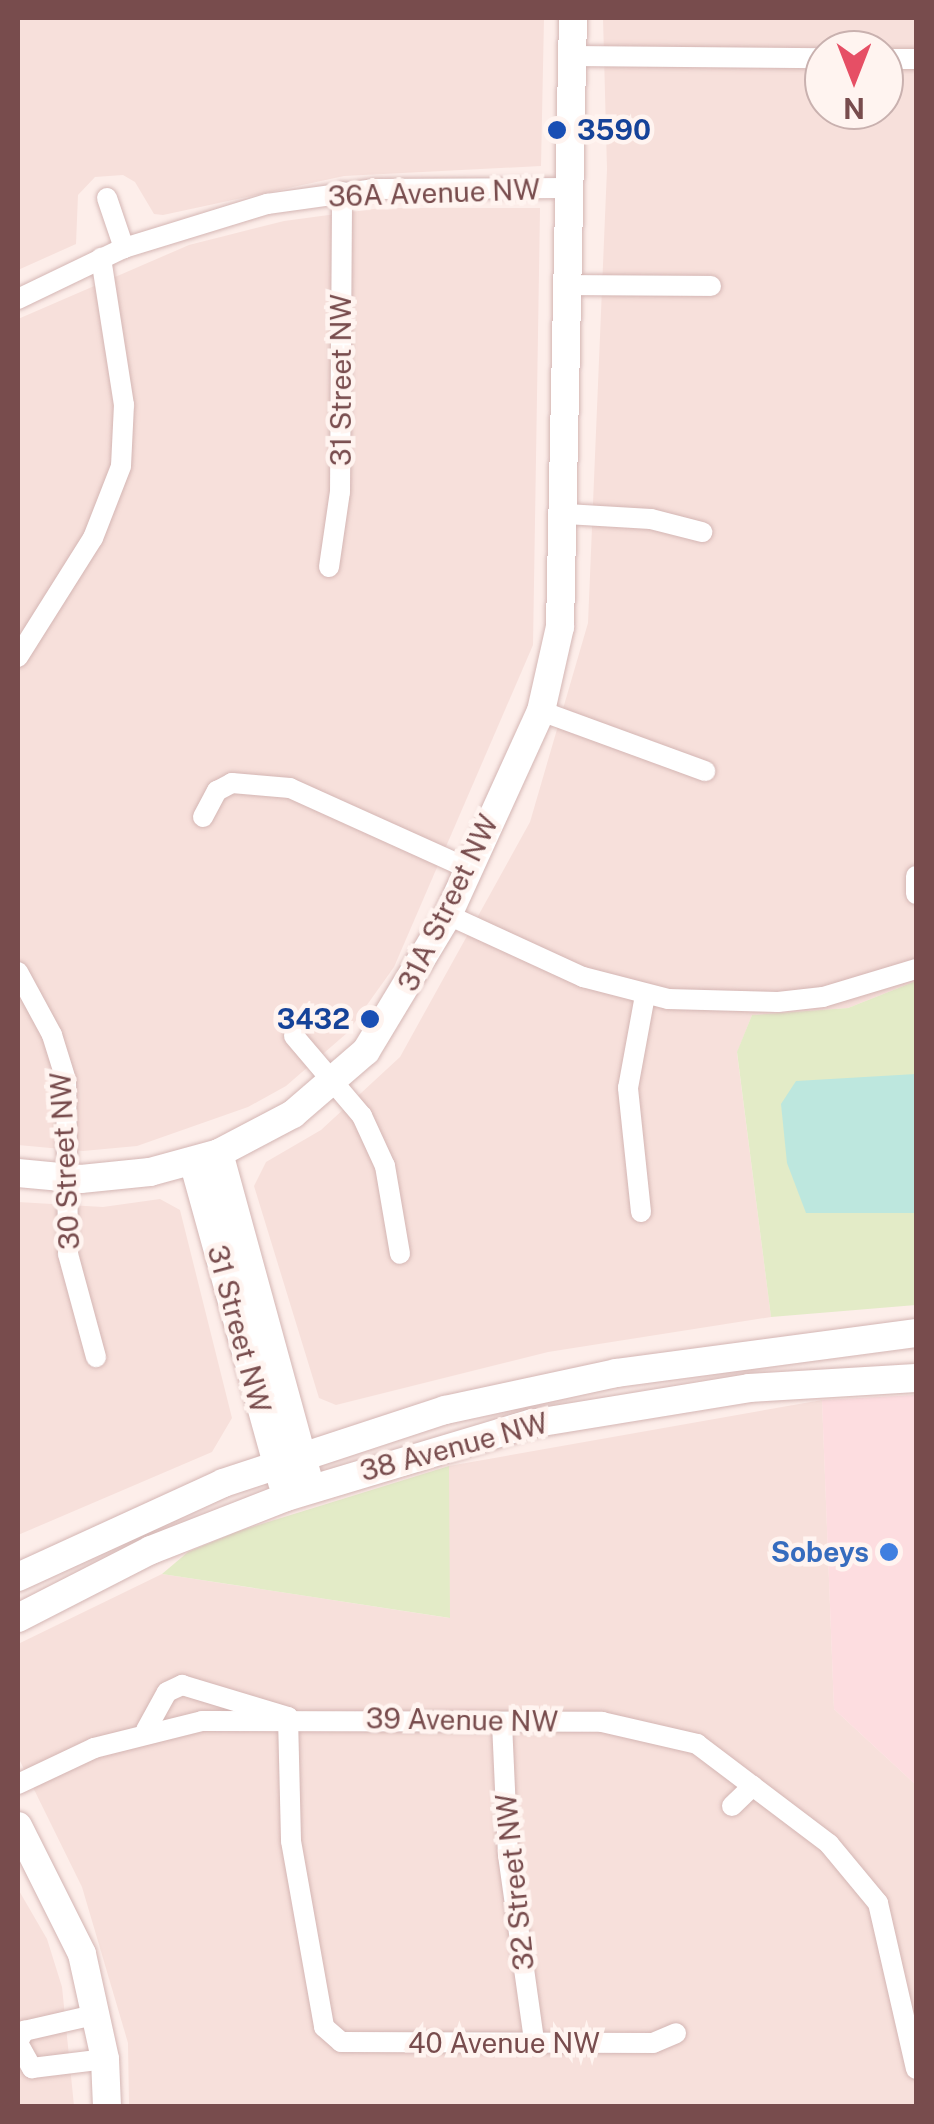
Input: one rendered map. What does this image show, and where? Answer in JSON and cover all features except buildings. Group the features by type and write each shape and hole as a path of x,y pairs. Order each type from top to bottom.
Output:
{"street":[{"name":"31A Street NW","path":"18,1174 67,1179 134,1175 206,1157 293,1114 334,1082 392,1015 448,915 540,711 560,627 566,514 573,18"},
{"path":"572,56 804,58"},
{"name":"36A Avenue NW","path":"18,299 124,248 235,212 342,192 570,188"},
{"name":"31 Street NW","path":"328,566 340,492 342,192"},
{"path":"107,198 124,248"},
{"path":"18,657 93,538 121,466 124,404 102,258"},
{"path":"569,285 710,286"},
{"path":"566,514 652,519 702,532"},
{"path":"540,711 705,771"},
{"path":"203,817 216,791 232,783 290,788 468,868"},
{"path":"916,876 916,894"},
{"path":"448,915 583,977 645,995 778,1002 822,997 916,970"},
{"name":"30 Street NW","path":"18,972 63,1066 70,1266 96,1357"},
{"path":"641,1212 628,1088 645,995"},
{"path":"294,1036 362,1116 385,1166 400,1254"},
{"name":"31 Street NW","path":"206,1157 298,1492"},
{"name":"38 Avenue NW","path":"18,1577 106,1532 290,1461 445,1410 616,1373 916,1332"},
{"name":"38 Avenue NW","path":"18,1618 151,1550 298,1492 530,1424 749,1388 916,1378"},
{"name":"39 Avenue NW","path":"146,1730 167,1692 182,1685 288,1717"},
{"name":"39 Avenue NW","path":"18,1784 146,1730 288,1717 636,1725 697,1744 829,1844 878,1903 916,2069"},
{"name":"40 Avenue NW","path":"288,1717 291,1841 324,2027 332,2037 353,2043 653,2043 676,2033"},
{"name":"32 Street NW","path":"502,1723 508,1855 534,2041"},
{"path":"732,1806 753,1786"},
{"path":"18,1826 75,1934 98,2014 107,2106"},
{"path":"98,2014 24,2031 18,2042 32,2068 105,2058"}],"shaded area":[{"path":"18,18 544,18 541,166 344,176 163,215 154,214 135,182 123,175 95,177 78,195 76,244 18,270"},
{"path":"603,18 916,18 916,981 848,1008 752,1015 737,1053 771,1317 548,1352 336,1405 319,1398 254,1186 266,1162 321,1130 400,1057 530,822 588,623 607,169"},
{"path":"381,208 540,208 533,645 394,967 347,1033 286,1086 248,1107 137,1146 83,1151 18,1145 18,319 189,245 284,221"},
{"path":"160,1199 180,1210 232,1418 212,1452 18,1535 18,1202 103,1207"},
{"path":"916,1395 916,1785 834,1709 822,1400"},
{"path":"822,1400 834,1709 916,1785 916,2106 129,2106 128,2043 82,1887 18,1757 18,1644 162,1574 449,1618 449,1466"},
{"path":"18,1889 47,1939 62,1987 74,2106 18,2106"}],"green space":[{"path":"916,981 916,1305 771,1317 737,1052 752,1015 848,1008"},
{"path":"449,1466 450,1618 162,1574 188,1552 239,1531"}],"water":[{"path":"916,1074 916,1213 806,1213 787,1163 781,1104 796,1081"}],"place":[{"name":"3590","path":"557,130"},
{"name":"3432","path":"370,1019"},
{"name":"Sobeys","path":"889,1552"}]}
